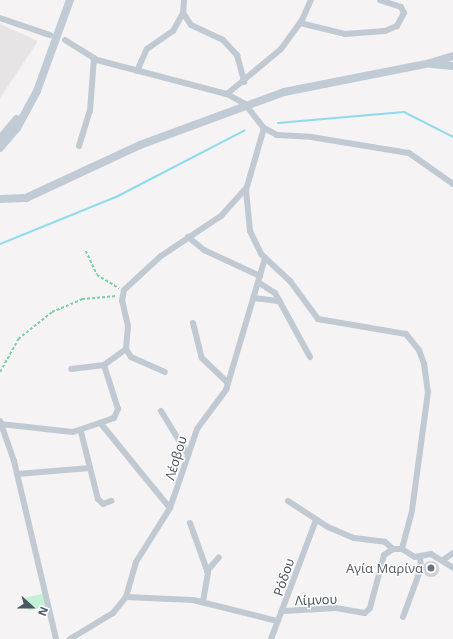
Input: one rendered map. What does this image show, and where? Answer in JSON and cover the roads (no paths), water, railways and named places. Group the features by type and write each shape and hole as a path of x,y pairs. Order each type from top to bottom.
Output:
{"street":[{"path":"0,148 17,128 37,91 70,0"},
{"path":"137,71 147,49 173,31 184,13 184,0"},
{"path":"227,94 244,82 281,50 300,23 311,0"},
{"path":"300,23 345,34 385,31 397,26 404,13 401,7 380,0"},
{"path":"184,13 194,28 218,37 238,55 244,82"},
{"path":"0,18 50,35"},
{"path":"65,40 94,58 137,71 227,94 245,104 264,128 286,137 311,137 409,153 451,182"},
{"path":"440,59 453,48"},
{"path":"430,64 440,59 453,56"},
{"path":"79,146 90,111 94,58"},
{"path":"0,196 4,200 26,198 140,146 245,104 314,84 430,64 453,66"},
{"path":"0,139 37,91"},
{"path":"165,372 131,357 126,350 128,326 122,301 124,290 151,264 231,207 246,187 264,128"},
{"path":"246,187 250,231 265,258 290,281 318,319 399,331 412,339 419,350 428,392 412,511 402,549"},
{"path":"188,238 204,250 259,279 271,288 280,301 310,357"},
{"name":"Λέσβου","path":"70,639 113,613 126,597 136,562 170,508 197,429 228,383 265,258"},
{"path":"254,298 280,301"},
{"path":"193,323 202,358 228,383"},
{"path":"71,369 104,365 126,350"},
{"path":"56,639 17,474 1,423 81,432 102,425 114,418 118,409 104,365"},
{"path":"161,411 188,455"},
{"path":"102,425 170,508"},
{"path":"81,432 100,503 111,501"},
{"path":"17,474 90,468"},
{"path":"288,501 316,520 354,538 385,542 393,549 402,549 420,557 431,554 443,560 453,568"},
{"name":"Ρόδου","path":"271,639 277,621 284,611 316,520"},
{"path":"190,522 207,571 203,602"},
{"name":"Λίμνου","path":"284,611 336,608 365,613 370,608 384,556 393,549"},
{"path":"443,560 453,553"},
{"path":"207,571 218,557"},
{"path":"402,617 421,568 420,557"},
{"path":"126,597 203,602 277,621"}],"waterway":[{"path":"278,123 404,112 453,137"},
{"path":"0,244 116,197 245,130"}],"place":[{"name":"Αγία Μαρίνα","path":"431,568"}]}
